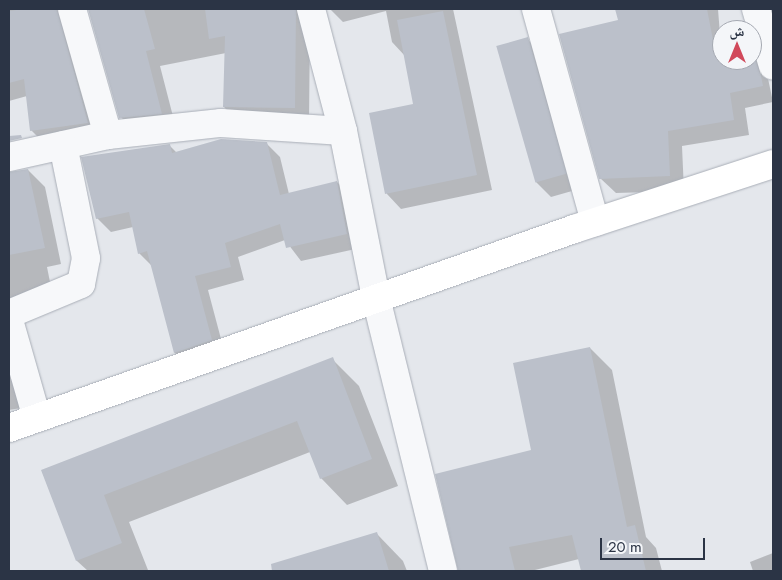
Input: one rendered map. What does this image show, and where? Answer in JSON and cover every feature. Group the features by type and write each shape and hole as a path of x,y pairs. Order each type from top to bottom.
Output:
{"main road":[{"path":"9,428 595,222 773,164"}],"street":[{"path":"72,9 108,135"},
{"path":"311,9 344,131 376,298 443,571"},
{"path":"536,9 595,222"},
{"path":"756,9 769,40 773,66"},
{"path":"9,157 108,135 221,122 344,131"},
{"path":"9,314 81,284 86,258 63,145"},
{"path":"9,320 37,418"}],"building":[{"path":"57,9 88,123 30,131 24,79 9,83 9,11"},
{"path":"88,9 144,9 155,49 146,51 162,114 119,118"},
{"path":"205,9 296,9 295,108 223,107 225,36 209,39"},
{"path":"615,9 707,9 712,35 712,70 759,70 761,76 763,86 730,93 734,120 668,131 670,176 599,179 559,34 618,20"},
{"path":"443,11 477,175 385,194 369,113 413,104 397,20"},
{"path":"528,37 567,173 535,183 496,46"},
{"path":"21,135 22,138 9,141 9,136"},
{"path":"221,139 267,142 280,195 337,181 347,234 286,248 280,224 225,243 231,267 195,276 212,340 174,353 147,251 138,254 129,212 96,219 81,157 170,144 172,153"},
{"path":"28,169 45,248 9,255 9,172"},
{"path":"590,347 627,527 635,525 646,571 581,571 572,535 509,547 515,571 458,571 435,474 531,450 513,363"},
{"path":"333,357 372,459 320,479 297,421 104,495 122,543 76,561 41,470"},
{"path":"377,532 389,571 272,571 271,564"}]}
